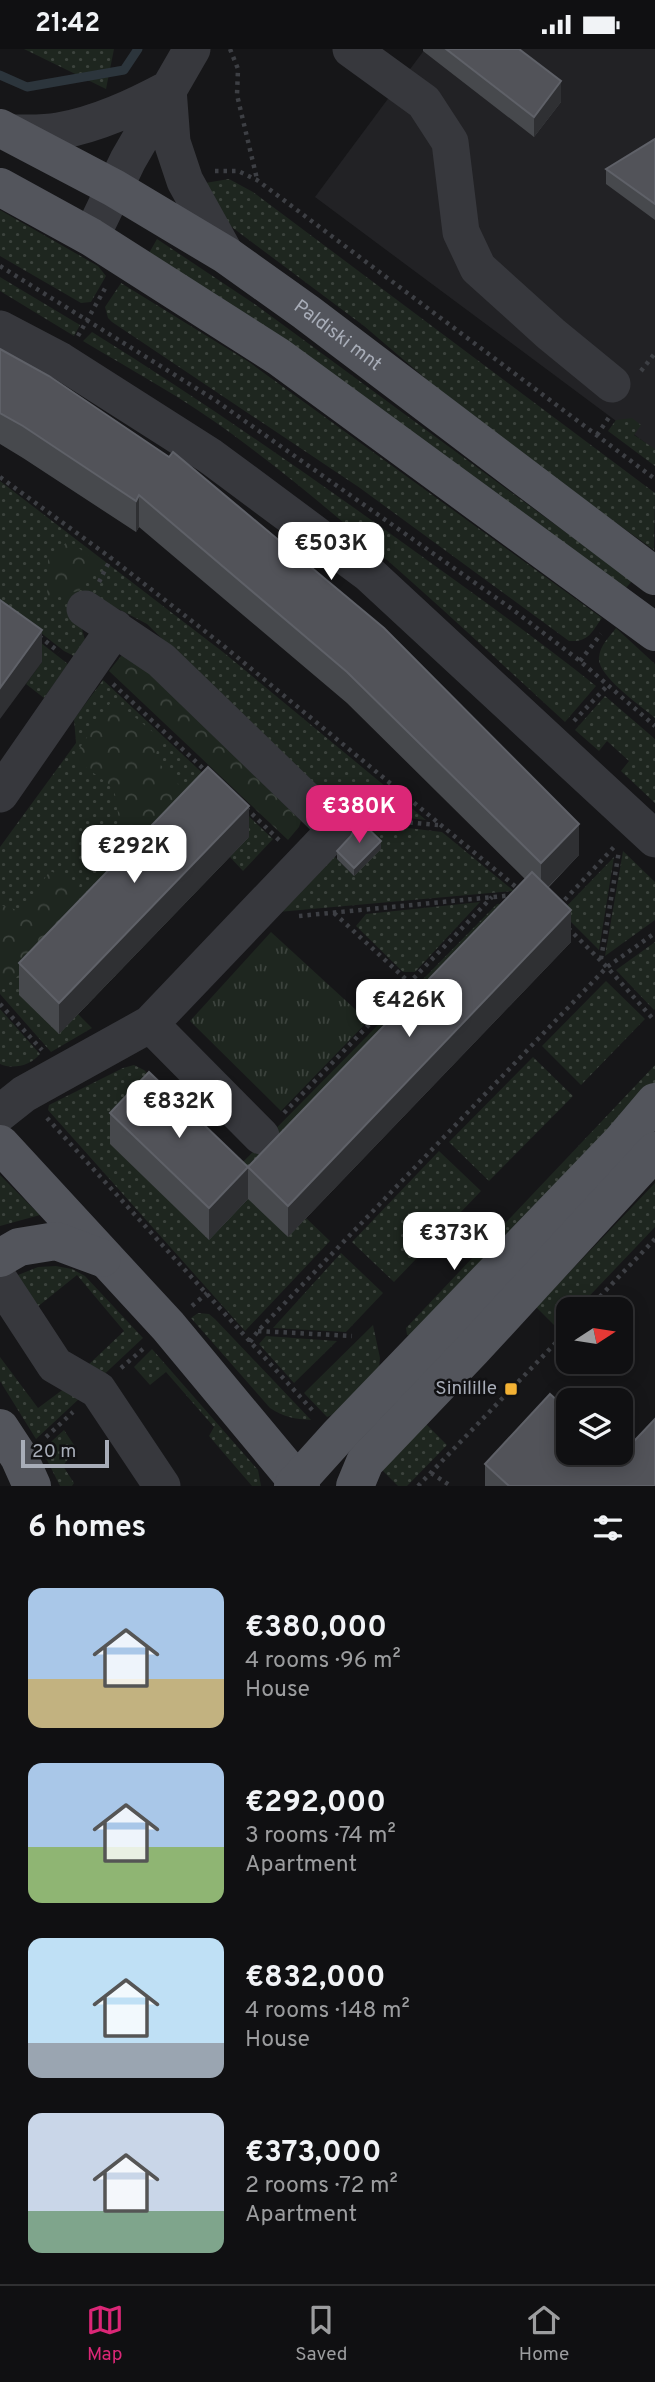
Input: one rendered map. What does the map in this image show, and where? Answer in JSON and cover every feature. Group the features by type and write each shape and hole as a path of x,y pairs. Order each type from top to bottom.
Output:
{"main road":[{"name":"Paldiski mnt","path":"5,131 114,188 226,255 306,312 655,576"},
{"path":"0,187 91,237 279,357 655,632"},
{"path":"0,1144 168,1327 297,1484 338,1436 621,1143 655,1102"},
{"path":"355,1486 365,1462 655,1151"},
{"path":"0,1258 19,1247 56,1241 107,1260"},
{"path":"0,1428 19,1457 32,1486"}],"street":[{"path":"91,237 114,188 191,49"},
{"path":"351,49 424,102 450,142 461,232 478,268 551,334 612,384"},
{"path":"5,131 58,132 136,106 168,89"},
{"path":"168,89 172,142 185,181 226,255"},
{"path":"0,329 61,361 210,456 369,575 655,839"},
{"path":"0,794 90,663 100,619 161,660 337,828 150,1024 12,1103"},
{"path":"150,1024 261,1136"},
{"path":"0,1281 55,1365 97,1390 162,1486"}],"path":[{"path":"230,49 238,69 237,95 257,180"},
{"path":"208,172 238,171 257,180 655,479"},
{"path":"0,266 215,400 512,609 580,661 655,726"},
{"path":"61,361 108,284"},
{"path":"0,477 111,558 220,643 439,825 516,885 524,895 295,916 253,915"},
{"path":"33,631 74,663 77,659 90,663 211,776"},
{"path":"580,661 604,631"},
{"path":"241,804 281,842 272,851"},
{"path":"553,913 621,841 600,960"},
{"path":"261,1136 492,897"},
{"path":"334,912 411,983"},
{"path":"562,923 607,967 654,1020"},
{"path":"250,1342 607,967 655,933"},
{"path":"0,1004 50,1059 58,1075"},
{"path":"12,1103 250,1342 338,1436"},
{"path":"599,1297 655,1239"},
{"path":"258,1331 352,1336"},
{"path":"418,1486 556,1342"},
{"path":"431,1472 450,1486"}],"shaded area":[{"path":"425,49 655,49 655,450 315,197"}],"green space":[{"path":"24,49 114,49 106,89"},
{"path":"229,179 253,192 655,493 654,550 439,390 364,326 229,225 199,184"},
{"path":"0,210 98,266 106,276 91,302 81,303 0,256"},
{"path":"157,239 256,305 632,581 625,589 149,253"},
{"path":"0,277 80,325 74,336 0,291"},
{"path":"121,283 249,362 602,618 595,628 581,640 569,641 360,488 112,322 105,307"},
{"path":"92,332 207,406 320,484 497,610 596,686 565,722 402,573 319,502 214,421 83,341"},
{"path":"632,418 641,425 634,435 655,449 655,466 608,431 616,420"},
{"path":"0,481 223,652 426,820 338,810 147,624 86,592 80,622 85,640 74,656 0,601"},
{"path":"68,541 99,562 79,591 47,597 48,559"},
{"path":"9,618 68,664 44,698 26,684 42,662"},
{"path":"616,628 655,664 655,718 621,690 600,664 601,649"},
{"path":"129,652 301,821 288,840 109,671 121,656"},
{"path":"103,680 273,839 243,871 230,857 249,837 78,1014 92,1028 51,1052 0,994 0,847 76,743 74,719"},
{"path":"605,696 655,739 655,803 621,771 629,761 607,741 599,751 575,730"},
{"path":"113,699 160,738 155,759 185,791 150,845 122,838 114,788 73,758"},
{"path":"347,821 442,832 514,891 278,912 333,855 354,876 357,830"},
{"path":"623,851 655,882 655,920 605,956"},
{"path":"614,857 599,950 561,912"},
{"path":"50,871 80,883 73,912 35,963 2,988 0,905 21,911"},
{"path":"480,902 415,972 403,972 356,926 366,914"},
{"path":"515,902 306,1218 330,1241 245,1331 48,1110 49,1105 134,1065 144,1070 241,1164 497,904"},
{"path":"271,932 368,1021 281,1111 190,1021"},
{"path":"655,942 655,1009 654,1010 616,970"},
{"path":"606,981 645,1019 581,1085 542,1046"},
{"path":"0,1009 40,1054 32,1061 16,1066 0,1064"},
{"path":"533,1057 573,1096 489,1181 449,1142"},
{"path":"655,1065 655,1084 415,1335 407,1335 406,1328"},
{"path":"439,1151 481,1191 394,1282 352,1242"},
{"path":"0,1175 40,1215 0,1226"},
{"path":"655,1183 655,1227 588,1297 556,1297 556,1327 536,1307"},
{"path":"341,1253 383,1293 346,1332 273,1328"},
{"path":"38,1267 72,1269 85,1276 143,1338 96,1382 85,1368 124,1331 77,1275 31,1312 13,1277"},
{"path":"198,1313 209,1314 215,1319 311,1420 289,1417 270,1408 191,1318"},
{"path":"373,1325 380,1358 379,1369 339,1412 327,1417 304,1393"},
{"path":"266,1336 337,1341 294,1383 259,1344"},
{"path":"152,1349 258,1470 261,1486 252,1486 209,1436 214,1427 166,1372 150,1385 134,1367"},
{"path":"0,1357 38,1408 69,1385 80,1398 36,1439 0,1381"},
{"path":"425,1423 447,1445 407,1486 398,1486 380,1468"},
{"path":"64,1430 76,1448 63,1466 74,1483 72,1486 60,1486 42,1450"}],"building":[{"path":"446,49 519,49 561,81 534,117"},
{"path":"655,139 655,204 606,169"},
{"path":"0,349 49,376 169,457 173,452 384,628 579,824 541,863 347,672 139,495 136,501 0,413"},
{"path":"0,600 42,630 0,688"},
{"path":"208,767 249,806 59,1003 19,963"},
{"path":"359,820 381,841 354,868 337,851 351,836"},
{"path":"532,872 571,910 288,1206 248,1167"},
{"path":"149,1072 248,1167 209,1208 110,1113"},
{"path":"550,1394 556,1399 556,1465 633,1465 633,1442 655,1419 655,1486 509,1486 485,1464"}],"waterway":[{"path":"0,75 27,87 124,70 138,49"}],"place":[{"name":"Sinilille","path":"511,1389"}]}
